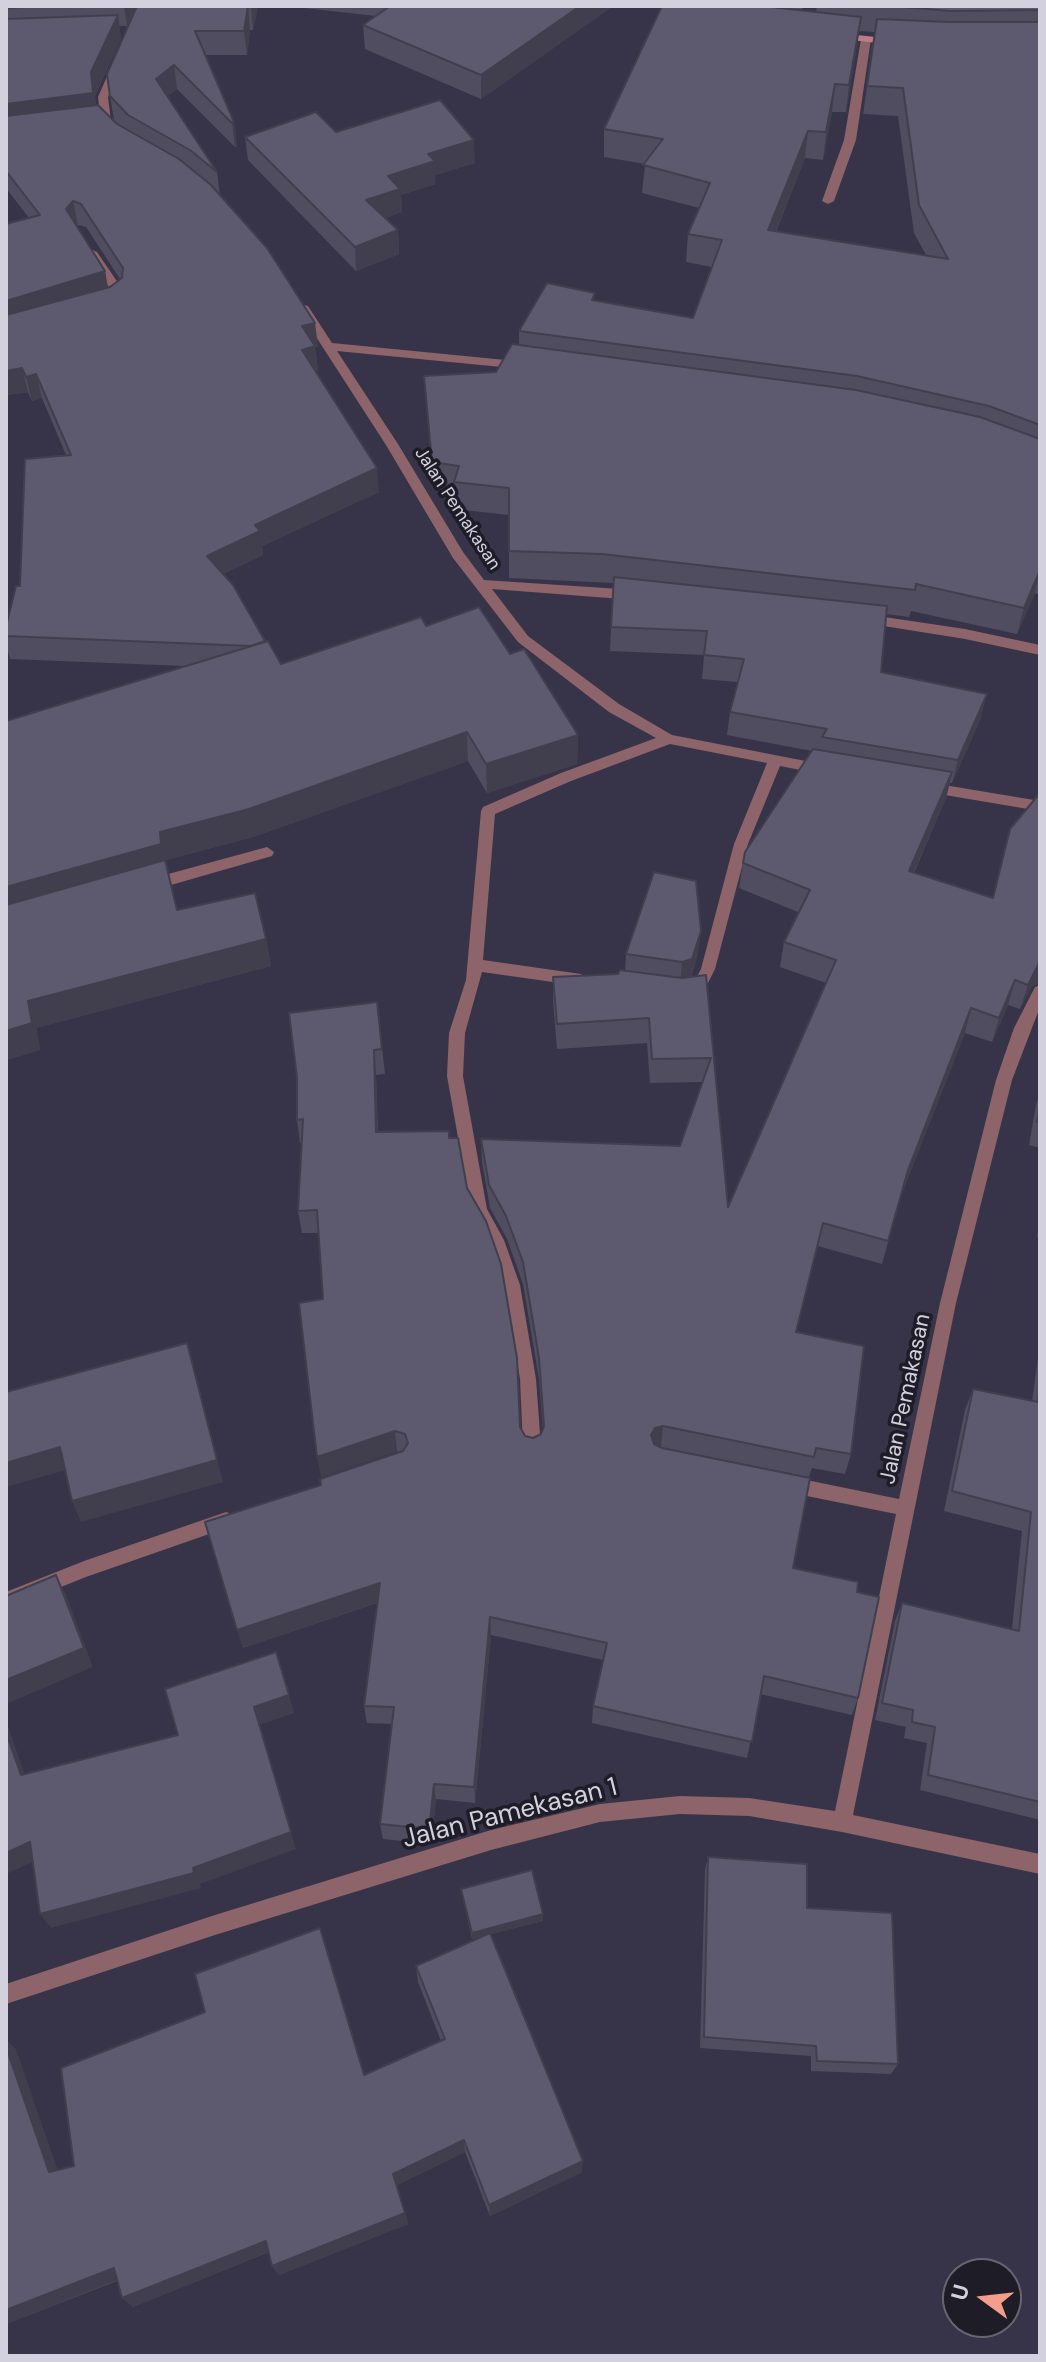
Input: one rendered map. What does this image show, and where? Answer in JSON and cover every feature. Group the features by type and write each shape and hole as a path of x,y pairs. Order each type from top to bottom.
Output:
{"street":[{"path":"819,34 905,42"},
{"path":"828,201 850,140 866,39"},
{"path":"120,58 103,97 99,123 126,143"},
{"path":"87,244 119,293 118,299 109,305"},
{"name":"Jalan Pemakasan","path":"297,298 458,555 523,639 614,708 669,739 836,772"},
{"path":"328,346 533,367"},
{"path":"480,584 652,596"},
{"path":"854,618 965,634 1040,650"},
{"path":"532,1447 528,1379 512,1285 496,1240 479,1210 455,1076 457,1033 474,980 488,811 566,777 669,739"},
{"path":"680,994 698,989 708,969 741,844 775,761"},
{"path":"912,784 1040,806"},
{"path":"129,891 267,852"},
{"path":"475,965 601,983"},
{"name":"Jalan Pemakasan","path":"842,1822 972,1202 1004,1080 1022,1028 1040,991"},
{"path":"768,1480 906,1508"},
{"path":"6,1601 84,1569 247,1513"},
{"name":"Jalan Pamekasan 1","path":"6,1994 477,1844 600,1813 680,1805 749,1807 842,1822 1040,1864"}],"building":[{"path":"6,6 47,6 6,8"},
{"path":"137,6 248,6 244,31 195,31 234,122 174,65 156,79 217,172 190,150 128,115 110,96 107,74"},
{"path":"390,6 580,6 481,75 363,25"},
{"path":"662,6 762,6 861,17 849,85 835,84 826,132 808,131 768,230 948,259 919,205 903,88 867,86 877,19 1040,22 1040,425 989,406 857,376 519,331 547,283 595,293 592,300 693,318 722,240 688,234 710,183 643,165 663,139 604,129"},
{"path":"892,6 1040,6 1040,10 950,11"},
{"path":"118,15 91,72 93,93 6,104 6,19"},
{"path":"440,100 474,140 428,154 435,161 388,176 400,189 366,200 398,230 355,247 245,137 316,112 336,132"},
{"path":"98,105 117,124 179,159 211,185 267,248 315,323 302,326 315,346 302,350 377,468 255,525 260,531 207,556 233,585 265,641 251,646 6,636 16,586 20,586 25,459 71,455 36,374 26,377 22,368 6,371 6,315 110,287 122,278 123,268 81,204 73,201 66,209 105,271 6,301 6,224 40,215 6,171 6,116"},
{"path":"512,344 856,390 980,417 1040,439 1040,570 1024,608 916,584 915,590 602,554 509,551 509,488 454,482 459,466 432,462 424,376 496,372"},
{"path":"614,577 887,606 881,672 987,694 958,760 822,737 827,729 730,712 744,659 704,655 707,631 611,627"},
{"path":"479,607 510,654 524,649 578,735 486,764 467,732 249,809 160,832 161,844 6,887 6,721 268,641 281,664 421,617 426,626"},
{"path":"813,749 952,772 909,871 993,898 1010,829 1040,793 1040,961 1028,985 1015,980 999,1018 971,1008 908,1170 888,1241 823,1223 796,1332 864,1346 851,1454 816,1448 814,1457 663,1426 655,1428 651,1435 654,1444 662,1448 810,1478 793,1568 858,1582 857,1592 879,1597 858,1698 764,1676 752,1742 593,1706 607,1643 490,1617 474,1787 434,1784 429,1829 380,1824 394,1707 364,1706 380,1583 237,1630 205,1522 321,1485 320,1479 403,1451 408,1443 405,1434 395,1431 317,1457 299,1303 323,1299 317,1210 298,1211 303,1119 297,1120 297,1077 289,1013 377,1002 382,1049 374,1050 376,1132 449,1131 449,1138 458,1138 467,1188 486,1221 501,1264 517,1358 520,1427 525,1436 533,1438 541,1434 544,1426 539,1358 523,1262 506,1216 489,1185 481,1139 680,1146 711,1058 652,1059 649,1018 557,1024 553,977 618,974 620,970 682,978 706,975 728,1207 836,960 784,942 810,890 743,863 745,852"},
{"path":"165,860 177,910 255,893 266,939 28,1001 32,1023 6,1031 6,905"},
{"path":"654,872 696,881 701,931 692,959 682,962 626,954"},
{"path":"187,1343 217,1460 72,1501 60,1447 6,1463 6,1392"},
{"path":"1040,1385 1040,1802 928,1775 935,1727 912,1722 913,1710 882,1703 902,1603 1019,1631 1031,1512 952,1491 973,1389 1038,1402"},
{"path":"56,1575 84,1648 6,1680 6,1596"},
{"path":"276,1652 289,1695 254,1707 291,1832 193,1868 194,1873 40,1914 30,1842 6,1853 6,1733 21,1775 178,1735 165,1689"},
{"path":"708,1857 807,1864 807,1908 892,1913 898,2064 817,2061 816,2046 704,2037"},
{"path":"532,1870 543,1914 472,1933 461,1889"},
{"path":"320,1928 364,2075 445,2039 416,1966 490,1933 583,2161 489,2205 464,2140 393,2174 405,2213 272,2266 266,2241 122,2298 114,2268 6,2310 6,2047 49,2172 74,2166 61,2068 205,2012 195,1974"}]}
